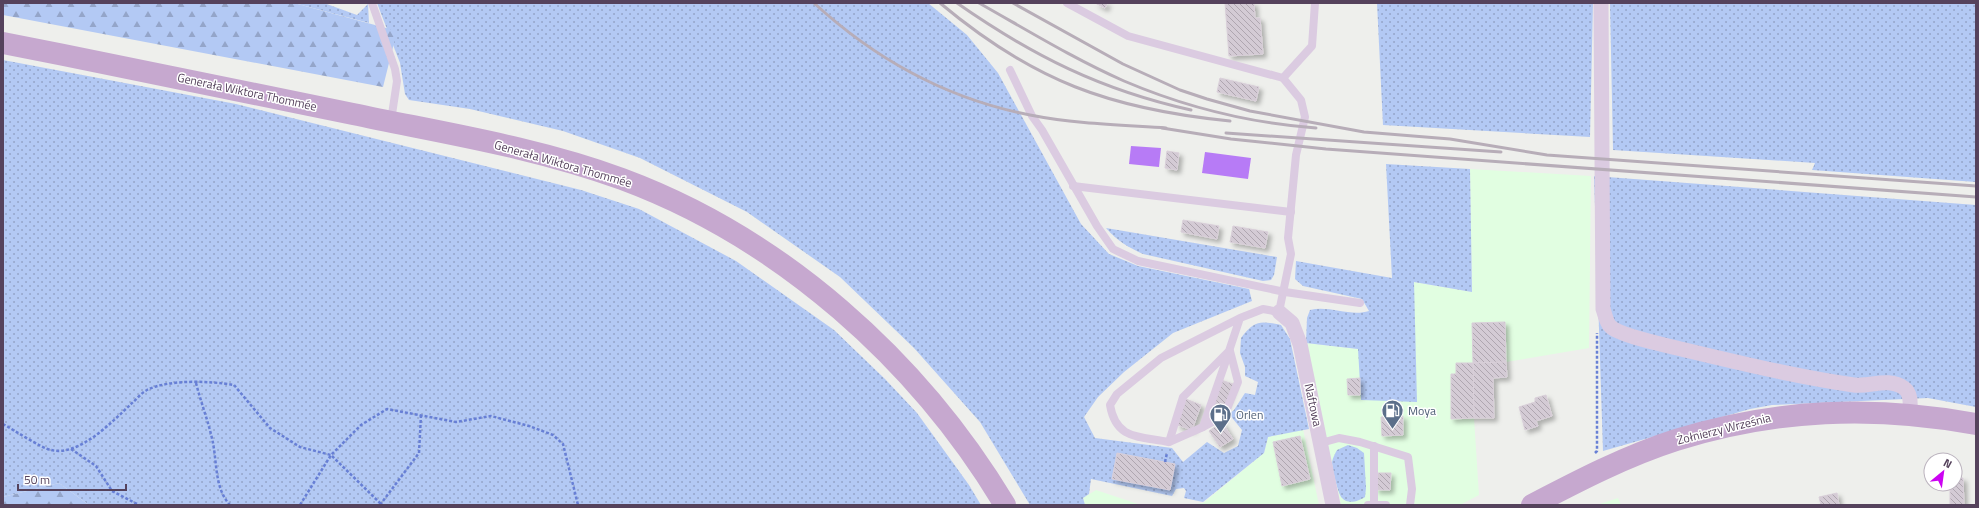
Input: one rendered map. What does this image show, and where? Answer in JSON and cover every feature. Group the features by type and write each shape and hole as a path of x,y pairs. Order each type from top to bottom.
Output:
{"main road":[{"name":"Generała Wiktora Thommée","path":"3,43 150,71 508,147 619,178 684,206 741,238 785,267 820,293 884,350 922,391 958,435 1005,505"},
{"name":"Żołnierzy Września","path":"1532,505 1624,460 1675,440 1730,425 1778,416 1834,412 1910,414 1976,424"}],"street":[{"path":"1601,3 1603,309 1610,326 1620,332 1649,341 1791,375 1860,386 1877,383 1898,385 1908,393 1911,400 1910,414"},
{"name":"Naftowa","path":"1279,312 1292,323 1300,344 1333,505"}],"lane":[{"path":"372,3 395,69 397,81 391,122"},
{"path":"1066,3 1128,36 1283,78 1302,100 1305,117 1296,155 1288,238 1291,254 1279,312 1263,309 1240,318 1161,358 1117,394 1110,405 1112,418 1119,428 1130,434 1169,442 1224,416 1238,382 1230,351"},
{"path":"1283,78 1312,46 1315,3"},
{"path":"1010,70 1032,116 1042,130 1097,226 1113,249 1138,261 1284,292 1360,303"},
{"path":"1073,186 1291,212"},
{"path":"1203,427 1240,318"},
{"path":"1169,442 1183,397 1230,351"},
{"path":"1321,443 1339,438 1374,446 1408,457 1412,489 1410,505"},
{"path":"1374,446 1371,504 1386,505"}],"path":[{"path":"1593,457 1597,451 1597,331 1603,309"},
{"path":"3,424 52,450 71,449 100,433 146,390 175,382 196,383 209,381 234,385 270,428 300,447 331,455 381,504 419,453 421,415"},
{"path":"196,383 213,443 217,476 225,500 230,505"},
{"path":"300,505 331,455 360,425 387,409 456,422 491,416 529,426 553,435 563,444 578,505"},
{"path":"71,449 96,466 112,491 138,505"}],"shaded area":[{"path":"1131,146 1161,148 1159,167 1129,164"},
{"path":"1205,152 1251,158 1248,179 1202,173"},
{"path":"1470,169 1591,176 1589,348 1506,362 1473,363 1474,418 1479,495 1460,505 1341,505 1306,343 1358,349 1414,282 1472,292"},
{"path":"1303,429 1319,505 1190,505 1203,503 1264,453 1268,437"},
{"path":"1096,490 1139,505 1085,505 1083,498"},
{"path":"1618,498 1621,505 1597,505"}],"green space":[{"path":"3,3 294,3 397,31 383,87 3,15"},
{"path":"294,3 324,3 357,15 368,4 369,23"},
{"path":"377,3 928,3 967,35 998,73 1081,224 1109,254 1138,266 1249,289 1252,301 1173,333 1124,372 1098,397 1084,417 1095,438 1172,448 1183,462 1207,442 1224,453 1238,446 1242,430 1229,414 1234,410 1245,393 1255,395 1258,382 1245,376 1245,367 1240,353 1241,338 1250,328 1258,323 1281,325 1290,339 1309,429 1268,437 1264,453 1203,502 1184,498 1186,491 1184,488 1176,489 1172,496 1091,479 1089,494 1083,498 1085,505 1030,505 980,422 914,348 840,277 747,212 640,158 563,131 470,109 409,100 405,94 400,63"},
{"path":"1377,3 1593,3 1590,137 1383,125"},
{"path":"1610,3 1976,3 1976,182 1812,170 1815,163 1613,150"},
{"path":"3,60 236,104 581,190 639,209 736,261 834,330 885,379 917,413 969,485 981,505 89,505 59,483 3,497"},
{"path":"1386,164 1470,169 1472,292 1414,282 1417,402 1361,400 1358,349 1306,343 1307,318 1310,310 1317,309 1354,313 1369,311 1362,299 1303,286 1295,279 1296,261 1392,278"},
{"path":"1594,176 1976,205 1976,407 1928,398 1772,405 1750,409 1603,451"},
{"path":"1106,228 1277,257 1274,275 1271,280 1263,281 1143,254 1132,249 1114,237"},
{"path":"1348,445 1357,448 1364,453 1366,488 1365,497 1354,502 1344,500 1340,496 1332,465 1337,450"},
{"path":"59,483 89,505 3,505 3,497"}],"building":[{"path":"1095,3 1107,3 1107,4 1105,8"},
{"path":"1225,3 1254,3 1255,18 1260,18 1263,54 1229,56"},
{"path":"1220,78 1259,87 1256,101 1217,92"},
{"path":"1167,151 1179,153 1177,170 1165,168"},
{"path":"1183,220 1219,226 1217,239 1181,232"},
{"path":"1233,226 1268,232 1265,248 1230,242"},
{"path":"1505,322 1506,362 1473,363 1472,323"},
{"path":"1506,362 1507,377 1493,378 1494,418 1474,418 1473,363"},
{"path":"1456,363 1473,363 1474,418 1451,419 1451,374 1456,374"},
{"path":"1360,378 1360,395 1348,395 1347,379"},
{"path":"1218,379 1233,384 1223,411 1208,406"},
{"path":"1546,395 1552,416 1536,421 1538,426 1525,430 1519,407 1535,402 1535,398"},
{"path":"1186,399 1201,405 1192,430 1177,425"},
{"path":"1403,416 1403,435 1382,436 1381,417"},
{"name":"Orlen","path":"1222,422 1233,439 1220,447 1209,431"},
{"path":"1300,436 1310,479 1282,486 1273,442"},
{"path":"1117,453 1175,464 1170,490 1112,479"},
{"path":"1376,473 1391,473 1390,490 1376,490"},
{"path":"1963,478 1964,505 1950,505 1950,492 1963,492"},
{"path":"1837,493 1839,505 1821,505 1819,497"}],"railway":[{"path":"814,3 862,42 888,59 914,74 970,99 1000,108 1047,118 1098,124 1166,128"},
{"path":"940,3 974,30 1008,53 1075,87 1110,99 1147,108 1187,116 1230,121"},
{"path":"957,3 1013,39 1069,69 1127,92 1158,102 1191,110"},
{"path":"979,3 1087,63 1124,81 1170,99 1242,118 1291,126 1316,128"},
{"path":"1013,3 1123,64 1180,90 1250,111 1364,132 1450,139 1547,155 1976,186"},
{"path":"1162,128 1231,139 1326,149 1976,197"},
{"path":"1226,133 1501,152"}],"place":[{"name":"Moya","path":"1392,430"},
{"name":"Orlen","path":"1221,434"}]}
